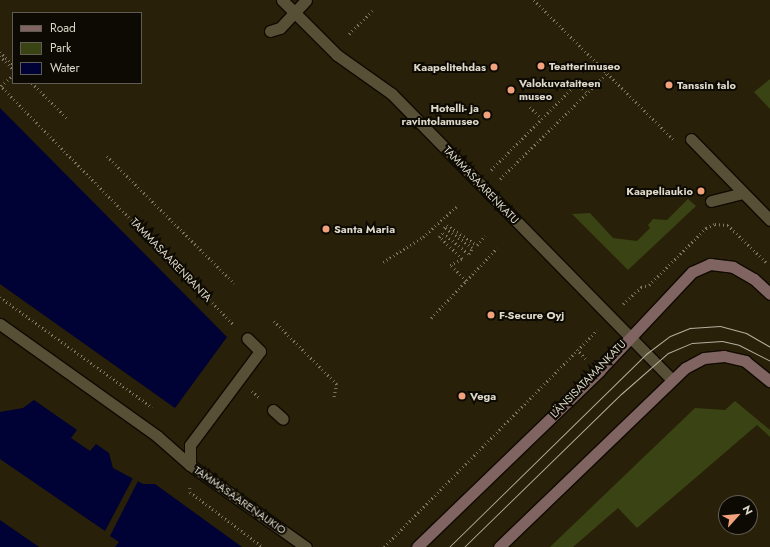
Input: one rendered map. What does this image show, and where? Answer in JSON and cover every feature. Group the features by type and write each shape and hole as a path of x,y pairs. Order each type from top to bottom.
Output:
{"main road":[{"name":"LÄNSISATAMANKATU","path":"417,547 598,371 629,336 692,272 710,264 733,266 743,271 770,294"},
{"path":"499,547 672,380 694,362 724,356 749,364 770,381"}],"street":[{"name":"TAMMASAARENKATU","path":"282,0 337,55 392,94 672,380"},
{"path":"270,31 280,28 306,0"},
{"path":"691,140 770,220"},
{"path":"711,201 743,193"},
{"path":"0,324 157,436 190,465"},
{"name":"TAMMASAARENAUKIO","path":"247,338 260,351 190,445 190,465 306,547"},
{"path":"274,410 283,419"}],"path":[{"path":"534,0 682,149 691,140"},
{"path":"349,34 372,12"},
{"path":"0,52 12,63"},
{"path":"0,56 12,68"},
{"path":"500,180 607,73"},
{"path":"1,85 12,76"},
{"path":"491,170 577,83 587,93"},
{"path":"33,84 68,119"},
{"name":"TAMMASAARENRANTA","path":"1,85 247,338"},
{"path":"530,107 541,118"},
{"path":"107,156 234,283"},
{"path":"383,262 423,238 456,207"},
{"path":"637,290 649,285 706,228 715,224 728,225 737,232 770,266"},
{"path":"466,281 450,265 462,259 439,237 443,233 469,254 472,248 444,228 448,225 477,246 485,236"},
{"path":"431,318 497,248"},
{"path":"0,297 153,408"},
{"path":"274,321 337,384 334,398"},
{"path":"384,547 587,339"}],"green space":[{"path":"770,79 770,109 754,92"},
{"path":"688,199 696,206 628,270 572,214 590,213 613,238 637,241 650,228 648,225 653,219 667,220"},
{"path":"735,401 770,430 770,437 757,425 637,528 618,508 573,547 550,547 695,408 725,410"}],"water":[{"path":"0,108 227,337 175,408 0,284"},
{"path":"34,400 77,430 71,438 90,451 96,444 109,453 113,468 143,484 155,484 242,547 0,547 0,412 23,408"}],"pier":[{"path":"0,459 105,531 133,478 138,481 110,536 119,542 115,547 39,547 0,520"}],"tram line":[{"path":"449,547 646,354 670,336 690,328 720,326 746,333 770,347"},
{"path":"464,547 621,394 668,353 692,343 722,341 739,345 770,361"}],"place":[{"name":"Teatterimuseo","path":"541,66"},
{"name":"Kaapelitehdas","path":"494,67"},
{"name":"Tanssin talo","path":"669,85"},
{"name":"Valokuvataiteen museo","path":"511,90"},
{"name":"Hotelli- ja ravintolamuseo","path":"487,115"},
{"name":"Kaapeliaukio","path":"701,191"},
{"name":"Santa Maria","path":"326,229"},
{"name":"F-Secure Oyj","path":"491,315"},
{"name":"Vega","path":"462,396"}]}
